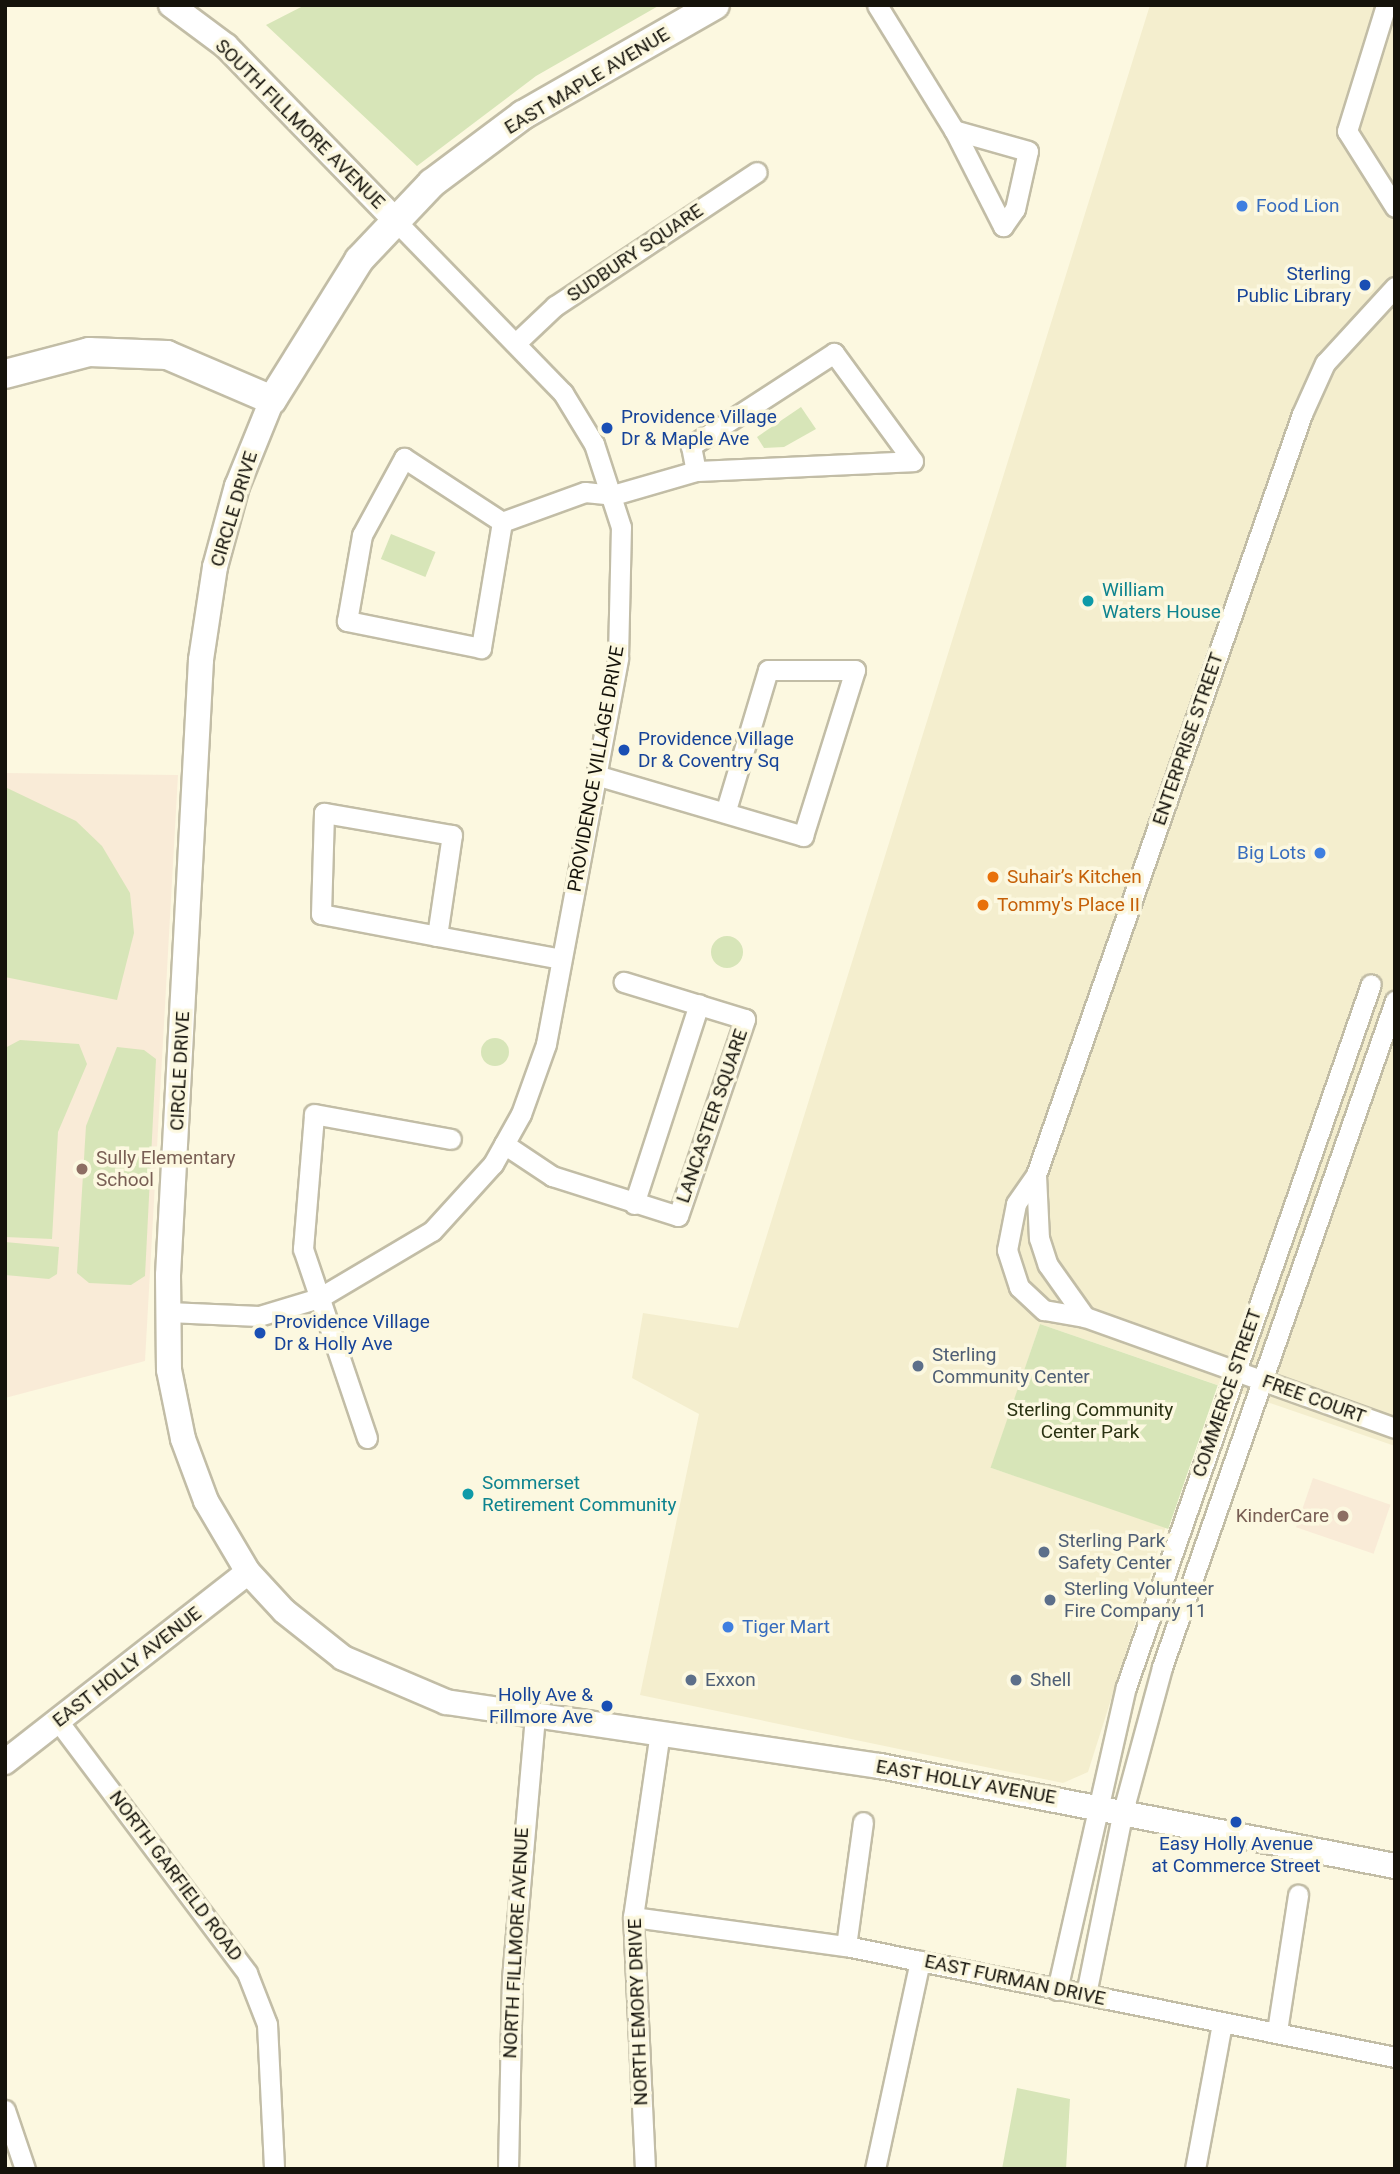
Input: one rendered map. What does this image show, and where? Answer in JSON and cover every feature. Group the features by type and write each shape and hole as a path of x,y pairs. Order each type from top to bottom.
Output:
{"main road":[{"name":"EAST MAPLE AVENUE","path":"272,400 318,320 395,220 523,116 715,5"},
{"path":"5,374 89,352 167,355 272,400"}],"street":[{"name":"SOUTH FILLMORE AVENUE","path":"171,5 226,46 395,220"},
{"path":"877,5 954,130 1003,226 1015,209 1028,150 954,130"},
{"path":"1386,5 1347,131 1395,207"},
{"name":"SUDBURY SQUARE","path":"519,340 555,306 757,172"},
{"name":"PROVIDENCE VILLAGE DRIVE","path":"168,1312 227,1320 319,1297 432,1231 477,1186 504,1144 542,1057 618,658 623,590 613,495 580,418 519,340 395,220"},
{"name":"ENTERPRISE STREET","path":"1233,1370 1085,1317 1044,1310 1013,1273 1009,1231 1016,1204 1036,1175 1302,414 1325,363 1395,287"},
{"path":"502,522 586,492 613,495 696,471 913,461 834,353 691,446 696,471"},
{"name":"CIRCLE DRIVE","path":"272,400 237,486 215,567 201,660 168,1312 169,1370 183,1439 206,1501 248,1572 284,1611 343,1658 446,1702 535,1718"},
{"path":"404,458 502,522 481,648 347,621 362,535 404,458"},
{"path":"596,775 726,810 803,836 855,670 768,670 726,810"},
{"path":"437,936 452,835 324,813 321,914 437,936 561,959"},
{"name":"LANCASTER SQUARE","path":"504,1144 552,1176 678,1216 745,1019 624,982"},
{"name":"COMMERCE STREET","path":"1057,1990 1126,1687 1233,1370 1371,984"},
{"name":"COMMERCE STREET","path":"1086,1994 1123,1811 1162,1667 1395,1001"},
{"path":"634,1204 699,1004"},
{"path":"367,1438 303,1249 314,1114 451,1139"},
{"name":"ENTERPRISE STREET","path":"1036,1175 1048,1265 1085,1317"},
{"name":"FREE COURT","path":"1233,1370 1395,1428"},
{"name":"EAST HOLLY AVENUE","path":"5,1762 248,1572"},
{"name":"EAST HOLLY AVENUE","path":"535,1718 660,1732 1097,1805 1395,1866"},
{"name":"NORTH FILLMORE AVENUE","path":"508,2169 518,1881 535,1718"},
{"name":"NORTH GARFIELD ROAD","path":"58,1721 247,1973 267,2024 274,2169"},
{"name":"NORTH EMORY DRIVE","path":"645,2169 633,1917 660,1732"},
{"path":"846,1946 863,1822"},
{"path":"1278,2031 1298,1895"},
{"name":"EAST FURMAN DRIVE","path":"633,1917 846,1946 1222,2024 1278,2031 1395,2057"},
{"path":"875,2169 920,1961"},
{"path":"1195,2169 1222,2024"},
{"path":"5,2110 25,2169"}],"shaded area":[{"path":"1150,5 1395,5 1395,1446 1040,1324 991,1468 1166,1526 1088,1772 1063,1783 640,1695 699,1414 632,1378 643,1313 738,1328"},
{"name":"Sully Elementary School","path":"5,773 178,775 145,1361 5,1398"},
{"name":"KinderCare","path":"1313,1478 1391,1505 1374,1554 1296,1527"}],"green space":[{"path":"305,5 660,5 536,76 417,166 266,25"},
{"path":"801,407 816,429 784,447 764,448 757,437"},
{"path":"391,534 436,552 425,577 381,559"},
{"path":"5,787 76,821 102,846 130,893 134,933 117,1000 5,977"},
{"path":"727,936 738,941 743,952 738,963 727,968 716,963 711,952 716,941"},
{"path":"495,1038 505,1042 509,1052 505,1062 495,1066 485,1062 481,1052 485,1042"},
{"path":"20,1040 79,1044 87,1064 58,1132 52,1239 5,1237 5,1048"},
{"path":"117,1047 144,1050 156,1059 145,1276 131,1285 89,1283 77,1273 86,1126"},
{"path":"5,1242 59,1247 57,1274 49,1279 5,1275"},
{"name":"Sterling Community Center Park","path":"1040,1324 1218,1385 1168,1529 991,1468"},
{"path":"1017,2088 1070,2099 1066,2169 1002,2169"}],"place":[{"name":"Food Lion","path":"1242,206"},
{"name":"Sterling Public Library","path":"1365,285"},
{"name":"Providence Village Dr & Maple Ave","path":"607,428"},
{"name":"William Waters House","path":"1088,601"},
{"name":"Providence Village Dr & Coventry Sq","path":"624,750"},
{"name":"Big Lots","path":"1320,853"},
{"name":"Suhair’s Kitchen","path":"993,877"},
{"name":"Tommy's Place II","path":"983,905"},
{"name":"Sully Elementary School","path":"82,1169"},
{"name":"Providence Village Dr & Holly Ave","path":"260,1333"},
{"name":"Sterling Community Center","path":"918,1366"},
{"name":"Sommerset Retirement Community","path":"468,1494"},
{"name":"KinderCare","path":"1343,1516"},
{"name":"Sterling Park Safety Center","path":"1044,1552"},
{"name":"Sterling Volunteer Fire Company 11","path":"1050,1600"},
{"name":"Tiger Mart","path":"728,1627"},
{"name":"Exxon","path":"691,1680"},
{"name":"Shell","path":"1016,1680"},
{"name":"Holly Ave & Fillmore Ave","path":"607,1706"},
{"name":"Easy Holly Avenue at Commerce Street","path":"1236,1822"}]}
